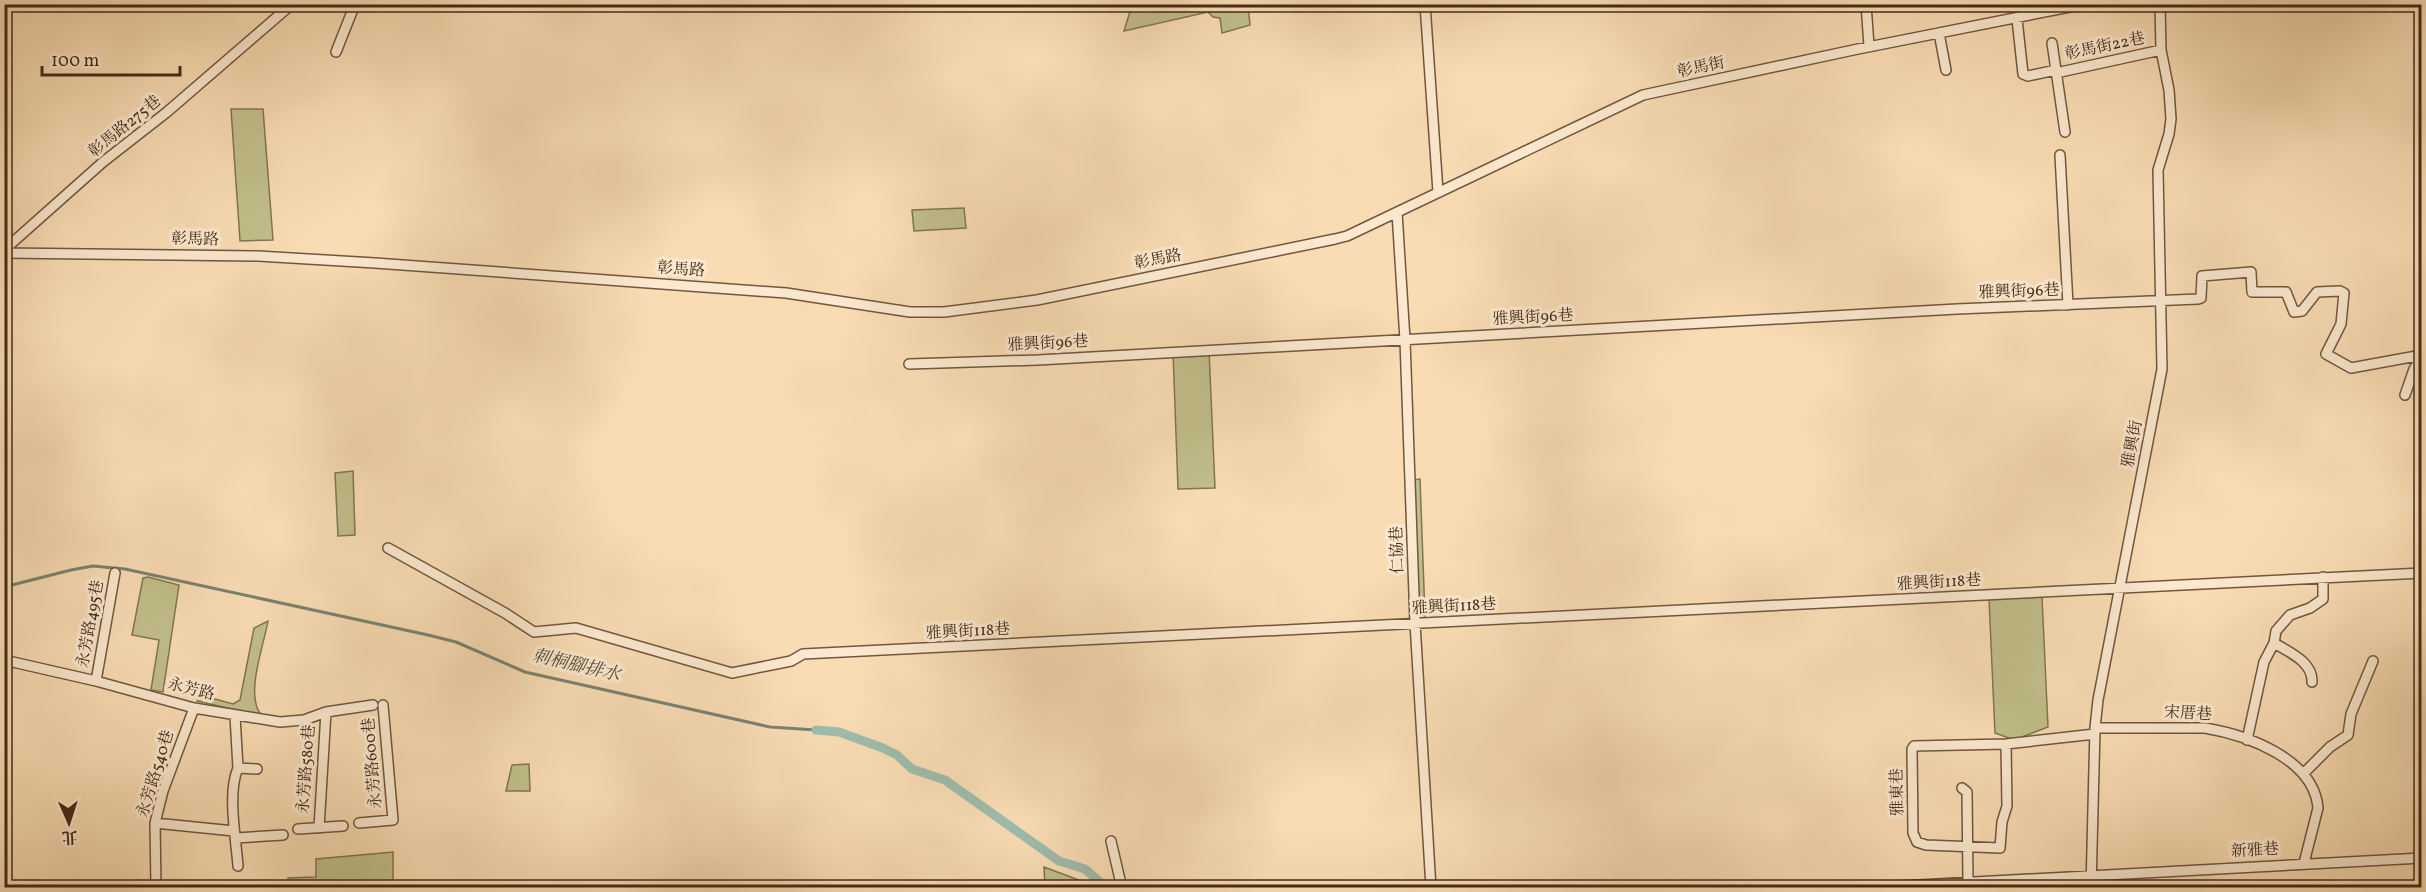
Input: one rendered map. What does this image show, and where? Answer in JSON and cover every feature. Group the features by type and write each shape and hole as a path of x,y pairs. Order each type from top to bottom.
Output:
{"street":[{"name":"彰馬路275巷","path":"4,252 102,164 167,112 292,4"},
{"path":"336,52 355,4"},
{"path":"1425,4 1438,192"},
{"path":"1866,4 1869,46"},
{"name":"彰馬街","path":"1347,236 1643,95 1869,46 2085,4"},
{"name":"雅興街","path":"2091,888 2095,731 2162,369 2158,170 2171,119 2169,90 2161,50 2160,4"},
{"name":"彰馬街22巷","path":"2017,19 2023,74 2028,76 2161,50"},
{"path":"1939,33 1946,70"},
{"name":"彰馬街22巷","path":"2052,43 2066,132"},
{"path":"2060,155 2068,304"},
{"name":"仁協巷","path":"1397,212 1405,340 1415,623 1431,888"},
{"name":"彰馬路","path":"4,252 258,256 352,262 786,293 910,312 933,312 1037,300 1347,236"},
{"name":"雅興街96巷","path":"909,364 1038,360 2201,298 2202,276 2251,272 2252,292 2286,292 2294,312 2302,311 2317,292 2340,291 2344,293 2341,324 2326,354 2351,368 2421,356"},
{"path":"2405,395 2421,356"},
{"name":"雅興街118巷","path":"388,548 505,613 534,632 576,628 732,673 791,661 803,654 2421,573"},
{"name":"永芳路495巷","path":"96,681 115,573"},
{"path":"2247,740 2264,662 2274,643 2276,631 2290,615 2310,608 2323,599 2323,577"},
{"path":"2274,643 2308,666 2312,674 2312,682"},
{"name":"永芳路","path":"4,660 96,681 194,708 280,722 304,720 326,712 373,705"},
{"path":"2304,863 2318,808 2304,773 2330,747 2348,735 2351,714 2373,661"},
{"name":"永芳路600巷","path":"359,822 393,820 383,705"},
{"name":"永芳路540巷","path":"156,888 155,823 163,792 194,708"},
{"name":"永芳路580巷","path":"319,828 326,712"},
{"path":"235,716 238,768 233,778 238,866"},
{"name":"宋厝巷","path":"2095,731 2205,728 2222,731 2283,757 2304,773"},
{"name":"雅東巷","path":"2006,744 2007,807 2002,822 2000,848 1920,844 1915,838 1912,749 1914,746 2006,744 2095,731"},
{"path":"238,768 257,769"},
{"path":"1962,788 1967,792 1968,881"},
{"path":"155,823 235,834 283,835"},
{"name":"永芳路580巷","path":"298,829 343,826"},
{"path":"1111,841 1113,856 1124,888"},
{"name":"新雅巷","path":"2091,875 2421,858"},
{"path":"1862,888 2091,875"}],"shaded area":[{"path":"1132,5 1248,5 1250,25 1222,33 1220,18 1213,17 1208,12 1124,31"},
{"path":"231,109 263,109 273,240 240,241"},
{"path":"964,208 966,228 914,231 912,210"},
{"path":"1209,350 1215,488 1178,489 1173,352"},
{"path":"353,471 355,535 338,536 335,473"},
{"path":"1420,479 1425,616 1418,614 1413,480"},
{"path":"148,577 179,585 163,692 151,690 159,640 132,635 143,578"},
{"path":"2042,597 2048,727 2014,740 1995,733 1989,599"},
{"path":"268,621 255,684 257,707 262,716 197,701 200,695 233,704 240,700 254,628"},
{"path":"529,764 530,791 506,791 512,765"},
{"path":"393,852 393,887 289,887 288,878 316,877 316,859"},
{"path":"1044,867 1084,882 1092,887 1045,887"}],"waterway":[{"name":"刺桐腳排水","path":"4,587 93,566 125,569 456,642 525,672 770,727 816,730"},
{"name":"刺桐腳排水","path":"816,730 839,732 883,748 897,755 912,769 945,780 1059,861 1085,869 1107,888"}]}
